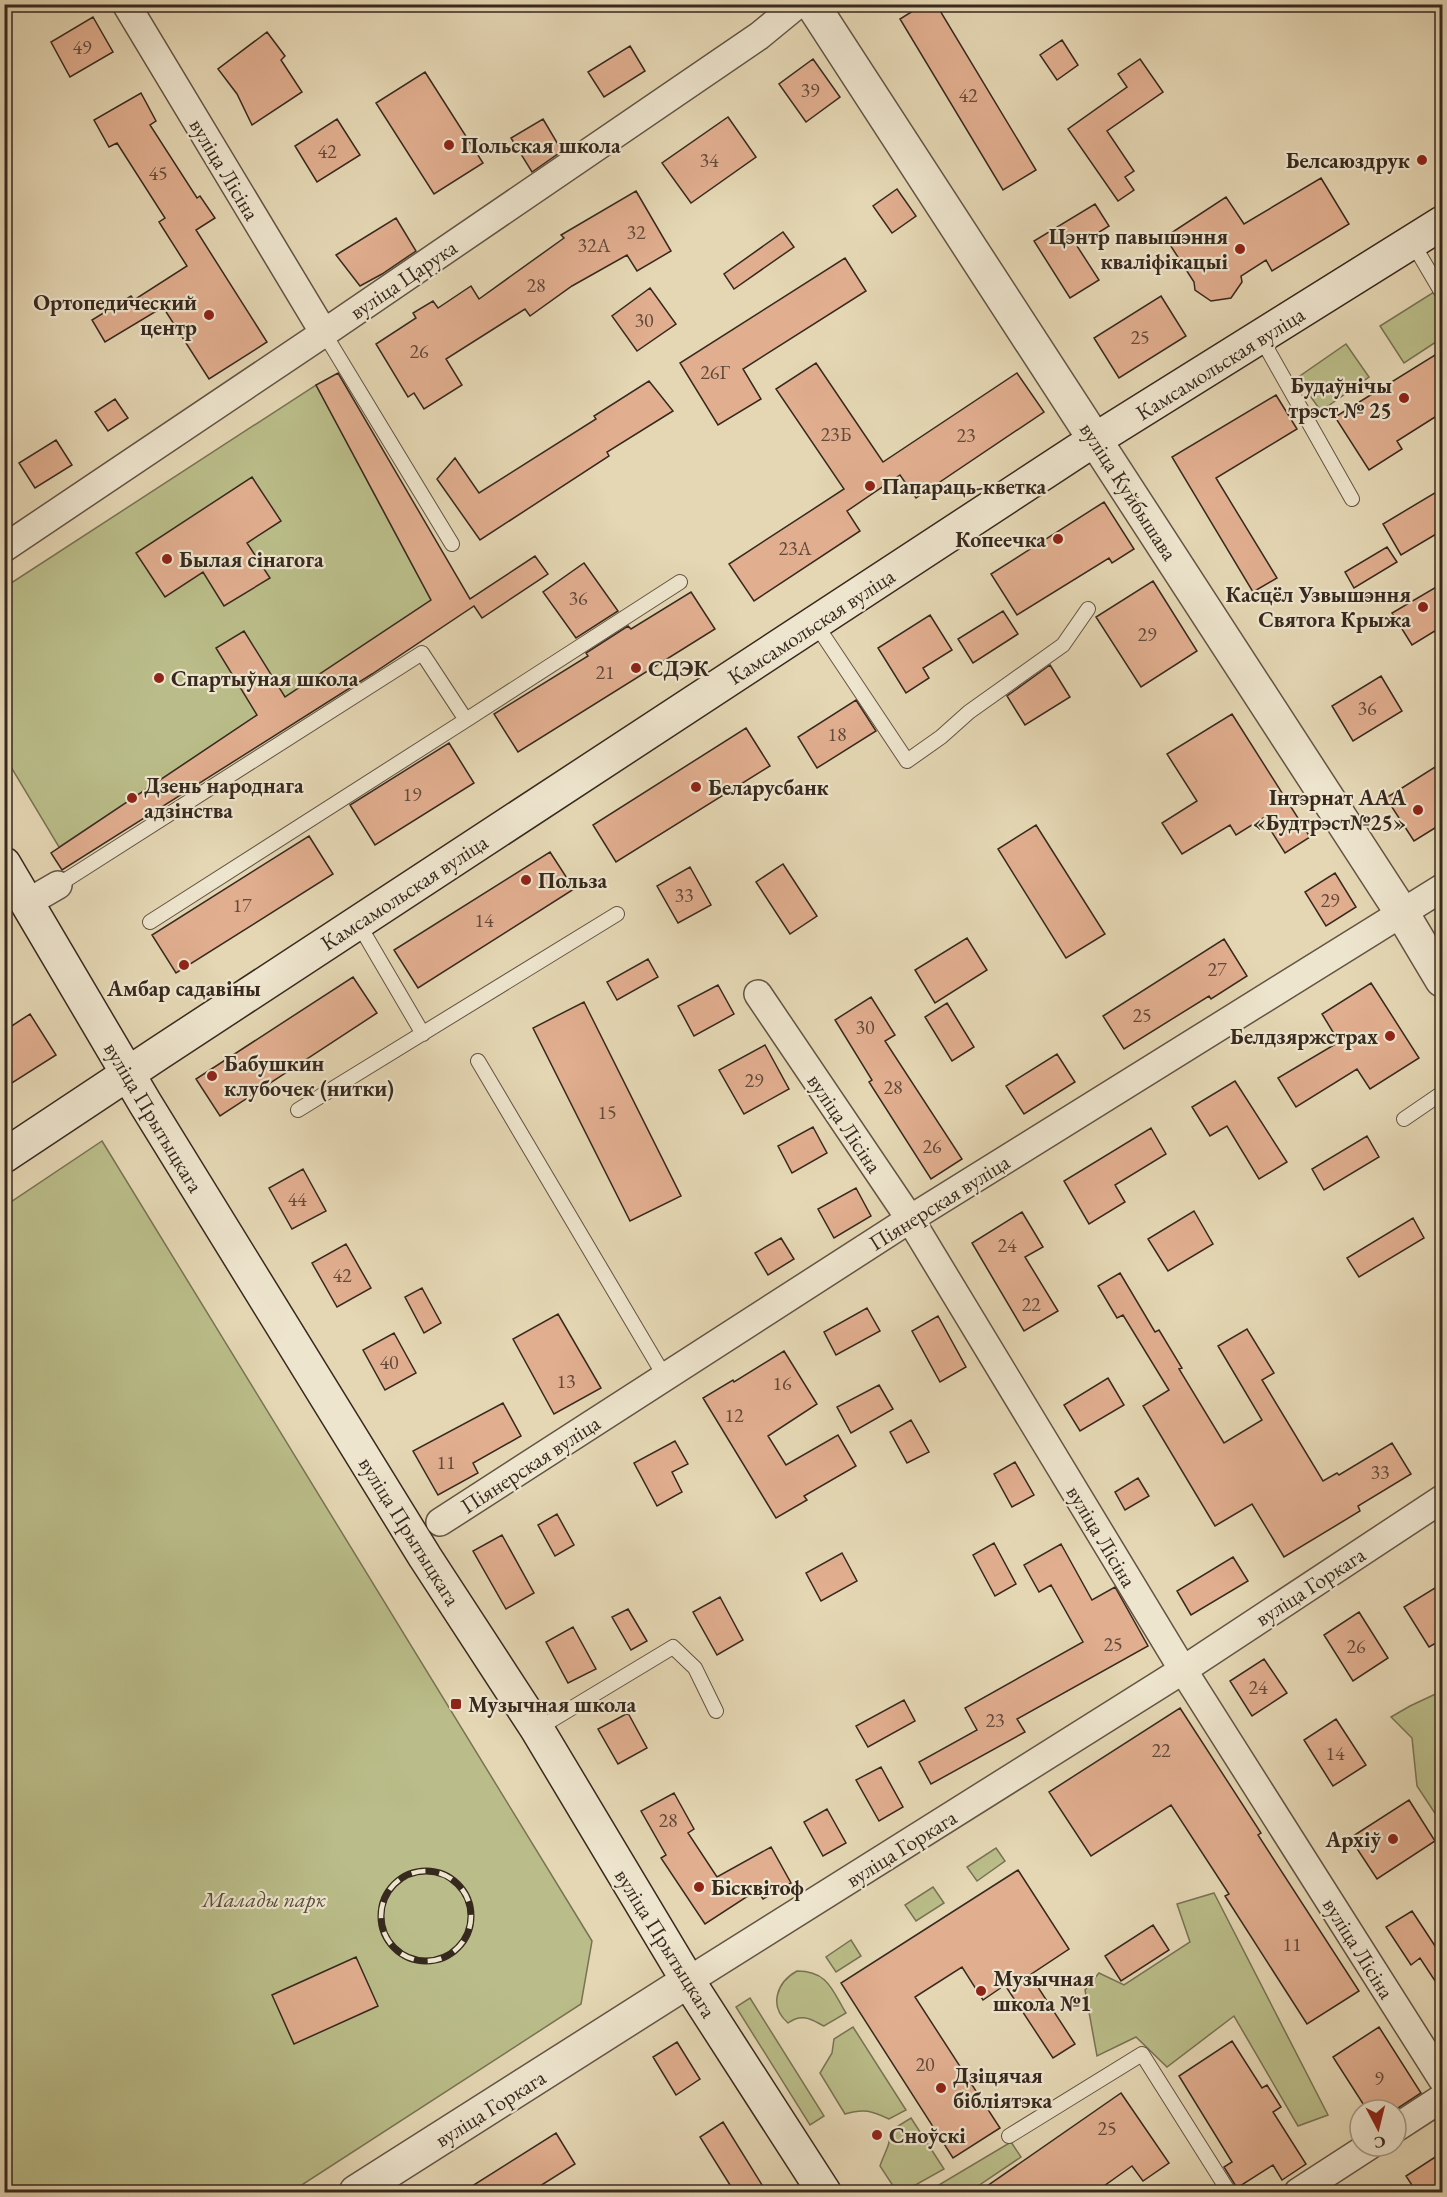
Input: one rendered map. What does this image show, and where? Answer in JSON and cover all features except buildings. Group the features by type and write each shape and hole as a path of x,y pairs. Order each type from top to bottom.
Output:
{"main road":[{"name":"вуліца Куйбышава","path":"812,4 1402,913 1443,980"},
{"name":"Камсамольская вуліца","path":"4,1156 1058,464 1443,223"},
{"name":"вуліца Прытыцкага","path":"4,864 127,1074 425,1557 537,1729 688,1981 824,2193"},
{"name":"вуліца Горкага","path":"356,2193 688,1981"}],"street":[{"name":"вуліца Лісіна","path":"126,4 324,333"},
{"name":"вуліца Царука","path":"4,548 759,36 798,4"},
{"path":"27,903 58,885"},
{"name":"Піянерская вуліца","path":"440,1522 910,1219 1443,888"},
{"name":"вуліца Лісіна","path":"758,994 910,1219 1183,1670 1443,2079"},
{"name":"вуліца Горкага","path":"688,1981 1183,1670 1443,1499"},
{"path":"1408,2120 1443,2098"},
{"path":"1298,2193 1351,2158"}],"lane":[{"path":"1412,242 1443,293"},
{"path":"324,333 452,544"},
{"path":"1261,338 1352,499"},
{"path":"150,922 680,582"},
{"path":"815,623 907,761 941,737 969,712 1063,645 1088,609"},
{"path":"58,885 422,653 466,720"},
{"path":"298,1110 617,914"},
{"path":"358,922 423,1034"},
{"path":"478,1061 665,1377"},
{"path":"1404,1119 1443,1093"},
{"path":"537,1729 673,1647 695,1668 716,1711"},
{"path":"1009,2136 1142,2054 1229,2193"}],"green space":[{"path":"1434,292 1442,306 1442,338 1404,363 1380,326"},
{"path":"1346,344 1369,377 1321,411 1297,378"},
{"name":"Спартыўная школа","path":"316,385 431,600 59,847 5,757 5,587"},
{"name":"Малады парк","path":"102,1141 592,1941 581,2004 291,2192 5,2192 5,1206"},
{"path":"1442,1691 1442,1824 1417,1786 1412,1738 1391,1717"},
{"path":"996,1848 1005,1861 977,1881 967,1867"},
{"path":"933,1887 944,1903 916,1921 905,1905"},
{"path":"1214,1893 1328,2115 1298,2126 1234,2016 1167,2067 1136,2037 1097,2056 1085,1990 1099,1973 1124,1985 1190,1942 1177,1904"},
{"path":"851,1940 861,1956 836,1972 826,1957"},
{"path":"797,1971 816,1974 828,1983 846,2013 824,2026 802,2018 788,2023 778,2009 778,1995 784,1981"},
{"path":"750,1998 824,2116 810,2125 736,2007"},
{"path":"853,2027 906,2110 889,2119 868,2111 845,2114 820,2073 832,2053 834,2039"},
{"path":"911,2118 944,2169 903,2192 897,2192 880,2166 888,2145 890,2131"},
{"path":"1011,2142 1021,2157 969,2192 927,2192"}],"railway":[{"path":"426,1871 443,1875 458,1884 467,1899 471,1916 467,1933 458,1948 443,1957 426,1961 409,1957 394,1948 385,1933 381,1916 385,1899 394,1884 409,1875 426,1871"}],"place":[{"name":"Польская школа","path":"449,145"},
{"name":"Белсаюздрук","path":"1422,160"},
{"name":"Цэнтр павышэння кваліфікацыі","path":"1240,249"},
{"name":"Ортопедический центр","path":"209,315"},
{"name":"Будаўнічы трэст № 25","path":"1404,398"},
{"name":"Папараць-кветка","path":"870,486"},
{"name":"Копеечка","path":"1058,539"},
{"name":"Былая сінагога","path":"167,559"},
{"name":"Касцёл Узвышэння Святога Крыжа","path":"1423,607"},
{"name":"СДЭК","path":"636,668"},
{"name":"Спартыўная школа","path":"159,678"},
{"name":"Беларусбанк","path":"696,787"},
{"name":"Дзень народнага адзінства","path":"132,798"},
{"name":"Інтэрнат ААА «Будтрэст№25»","path":"1418,810"},
{"name":"Польза","path":"526,880"},
{"name":"Амбар садавіны","path":"184,965"},
{"name":"Белдзяржстрах","path":"1390,1036"},
{"name":"Бабушкин клубочек (нитки)","path":"212,1076"},
{"name":"Музычная школа","path":"456,1704"},
{"name":"Архіў","path":"1393,1839"},
{"name":"Бісквітоф","path":"699,1887"},
{"name":"Музычная школа №1","path":"981,1991"},
{"name":"Дзіцячая бібліятэка","path":"941,2088"},
{"name":"Сноўскі","path":"877,2135"}]}
